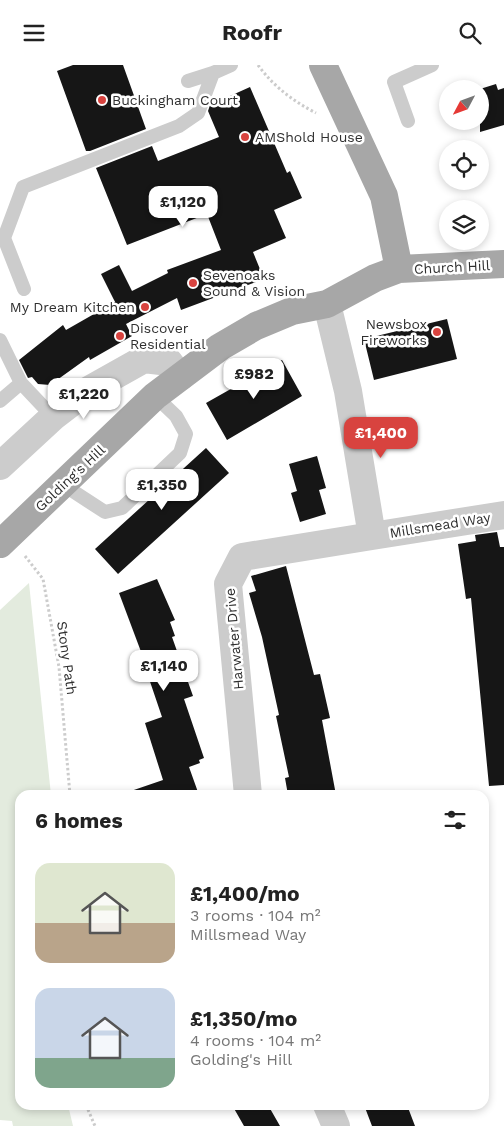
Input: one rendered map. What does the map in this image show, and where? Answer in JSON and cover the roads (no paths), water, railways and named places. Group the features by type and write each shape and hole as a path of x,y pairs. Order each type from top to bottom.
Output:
{"main road":[{"path":"323,65 384,195 399,269"},
{"name":"Church Hill","path":"399,269 504,265"},
{"name":"Golding's Hill","path":"4,540 155,396 220,347 256,327 292,311 327,304 375,278 399,269"}],"street":[{"name":"Millsmead Way","path":"327,304 348,391 372,536 504,515"},
{"path":"0,466 53,417 87,391 144,359 169,362 180,377"},
{"name":"Harwater Drive","path":"248,790 228,583 242,557 372,536"},
{"path":"328,1110 336,1126"}],"lane":[{"path":"188,81 231,65"},
{"path":"408,121 394,82 432,65"},
{"path":"24,289 4,239 23,187 179,126 198,113 213,73"},
{"path":"0,340 21,383 53,417"},
{"path":"0,401 21,383"},
{"path":"62,484 105,511 122,508 180,453 186,433 176,416 155,396"}],"place":[{"name":"Buckingham Court","path":"102,100"},
{"name":"AMShold House","path":"245,137"},
{"name":"Sevenoaks Sound & Vision","path":"193,283"},
{"name":"My Dream Kitchen","path":"145,307"},
{"name":"Newsbox Fireworks","path":"437,332"},
{"name":"Discover Residential","path":"120,336"}]}
